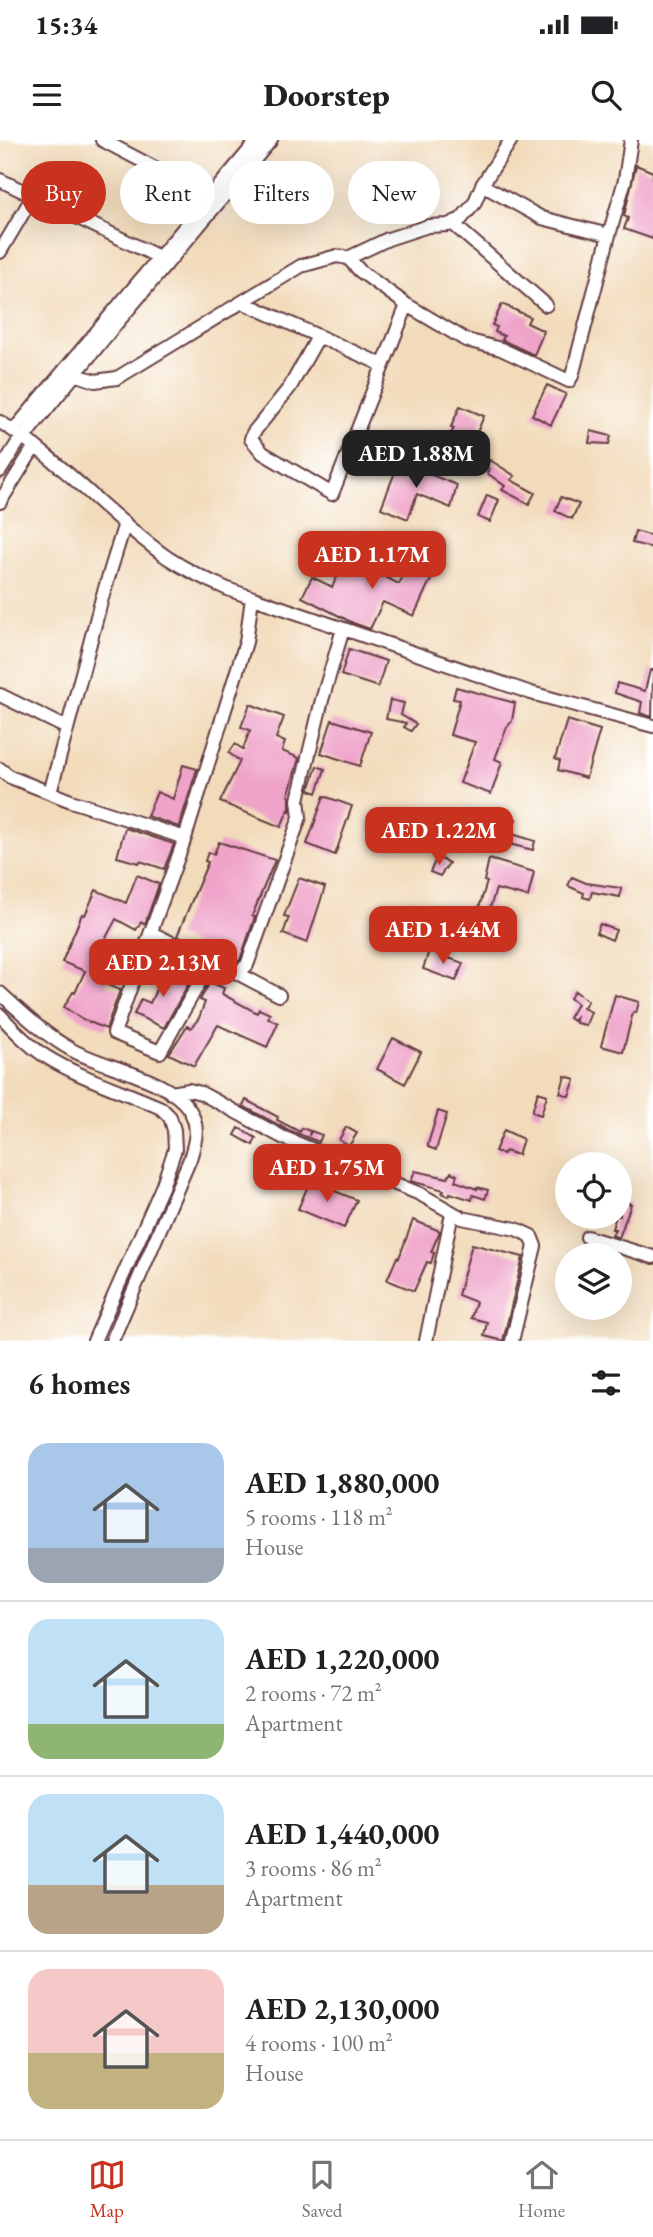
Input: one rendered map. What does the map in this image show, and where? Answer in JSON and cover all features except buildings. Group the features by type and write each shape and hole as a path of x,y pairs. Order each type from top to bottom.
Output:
{"street":[{"path":"102,140 141,161"},
{"path":"215,199 258,140"},
{"path":"215,199 271,140"},
{"path":"75,374 95,381 117,378 302,266 337,256 348,258 388,239 461,219 474,204 482,185 511,140"},
{"path":"348,258 360,271 407,305 466,340 501,349 569,381 625,180 631,140"},
{"path":"0,180 21,190"},
{"path":"482,185 542,218 609,235"},
{"path":"0,252 21,216"},
{"path":"452,223 546,305"},
{"path":"90,224 164,260"},
{"path":"0,471 194,224"},
{"path":"0,502 24,438 164,260"},
{"path":"242,302 383,365"},
{"path":"318,337 290,387 251,439 263,453 332,494 407,305"},
{"path":"0,422 24,438 167,558 194,574 252,598 531,693 653,726"},
{"path":"50,793 125,523"},
{"path":"211,962 160,1052 114,1033 186,838 246,642 252,598"},
{"path":"237,973 247,965 300,817 300,791 343,629"},
{"path":"0,695 67,728"},
{"path":"0,769 50,793 186,838"},
{"path":"151,933 279,995"},
{"path":"0,993 48,1036 74,1052 145,1078 183,1102 193,1115 196,1140 140,1280 112,1341"},
{"path":"0,1016 19,1036 63,1066 161,1108 170,1117 174,1130 175,1149 162,1187 94,1341"},
{"path":"171,1093 188,1090 201,1093 282,1137 420,1194 462,1218 516,1229 531,1236 535,1246 512,1341"},
{"path":"426,1341 452,1213"},
{"path":"587,1237 653,1257"}]}
